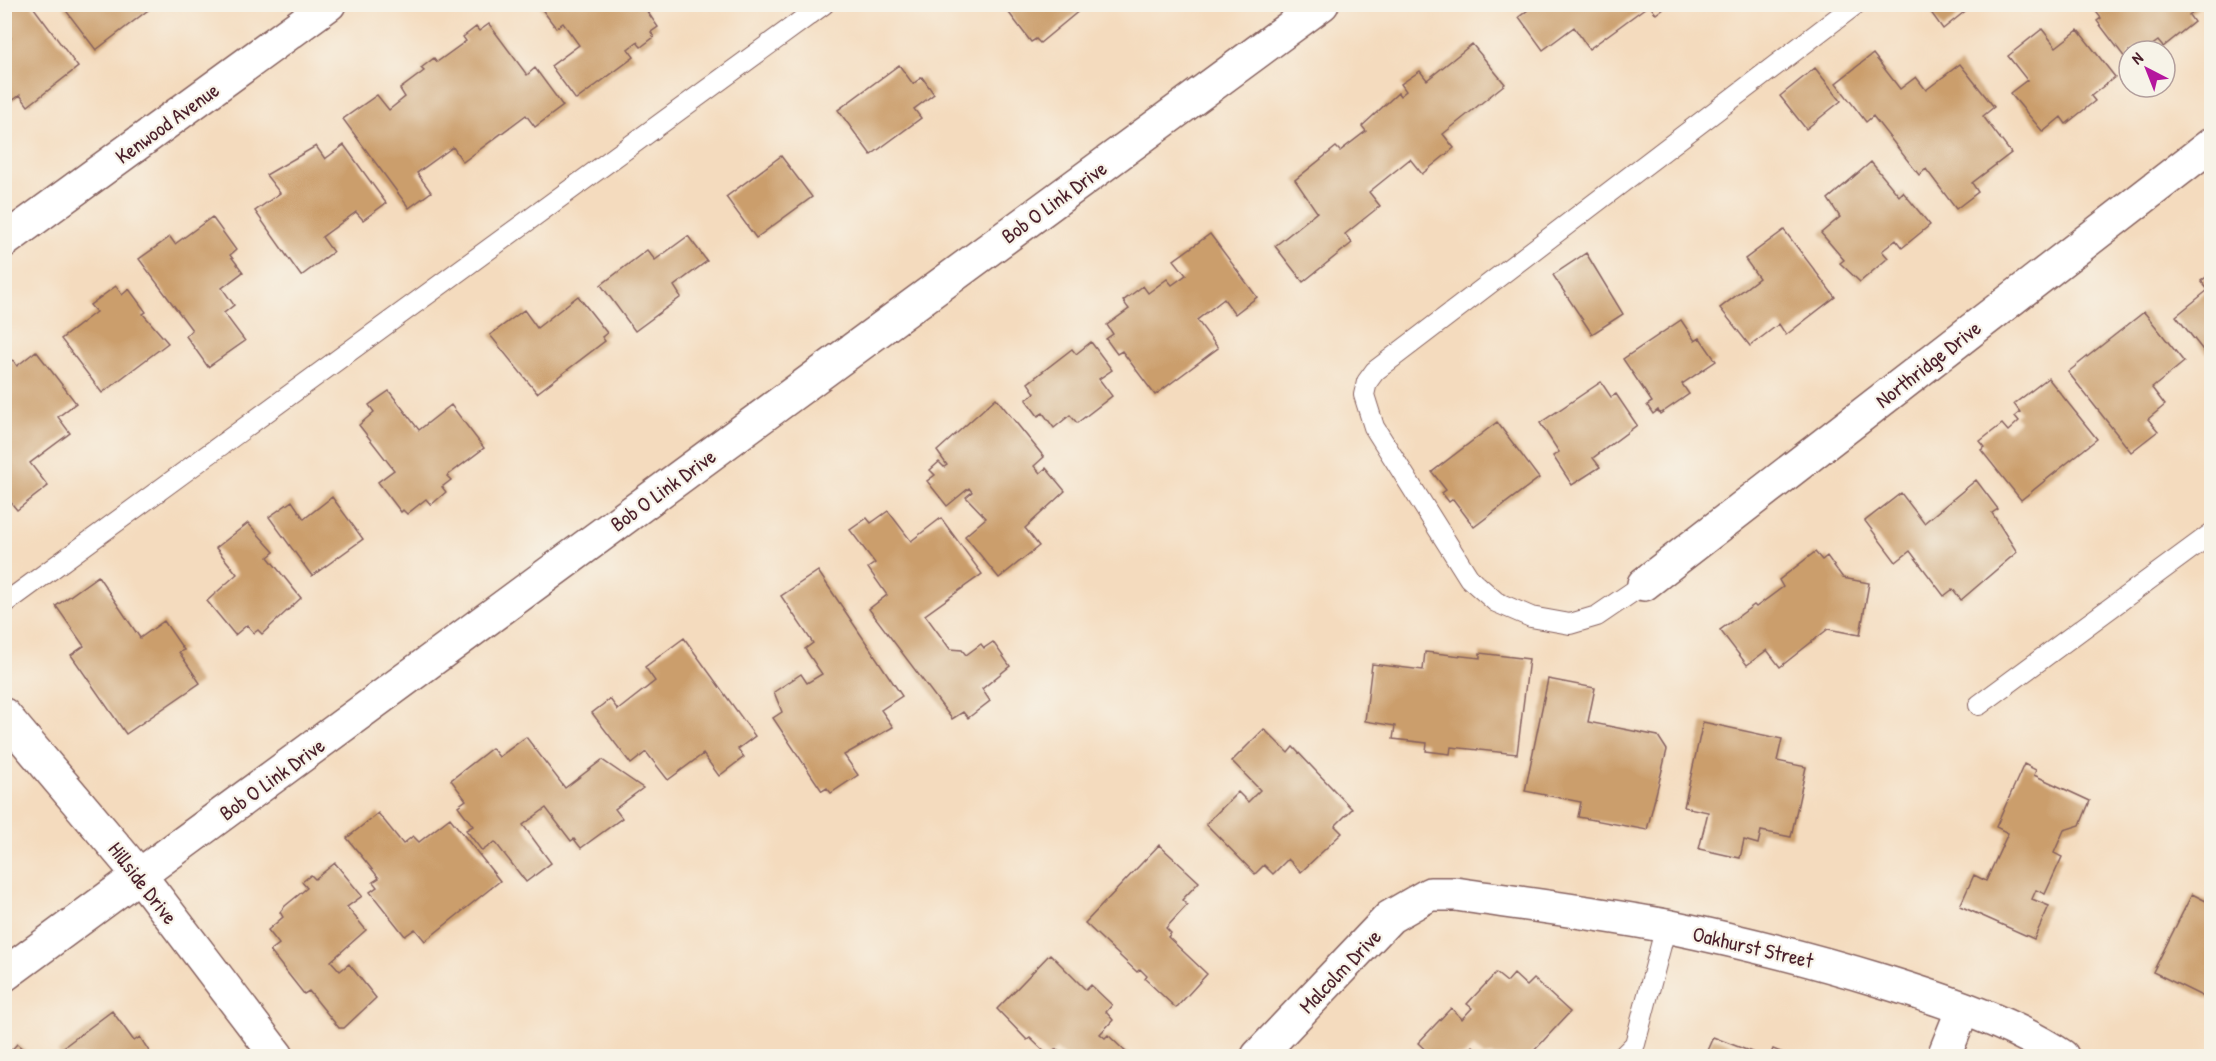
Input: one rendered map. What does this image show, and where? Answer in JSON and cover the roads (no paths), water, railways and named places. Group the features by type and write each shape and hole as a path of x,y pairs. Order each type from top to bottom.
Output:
{"street":[{"name":"Kenwood Avenue","path":"4,241 329,4"},
{"name":"Bob O Link Drive","path":"4,975 1322,4"},
{"name":"Northridge Drive","path":"1644,584 2211,144"},
{"name":"Hillside Drive","path":"4,714 140,876 276,1056"},
{"name":"Oakhurst Street","path":"1430,894 1455,894 1666,926 1813,960 1926,994 2038,1041 2062,1056"},
{"name":"Malcolm Drive","path":"1258,1056 1390,917 1430,894"},
{"path":"1944,1056 1964,1009"}],"lane":[{"path":"4,604 824,4"},
{"path":"1644,584 1597,616 1570,624 1531,617 1496,602 1469,578 1374,427 1364,395 1367,382 1375,371 1856,4"},
{"path":"1979,705 2211,533"},
{"path":"1623,1056 1635,1044 1666,926"}]}
